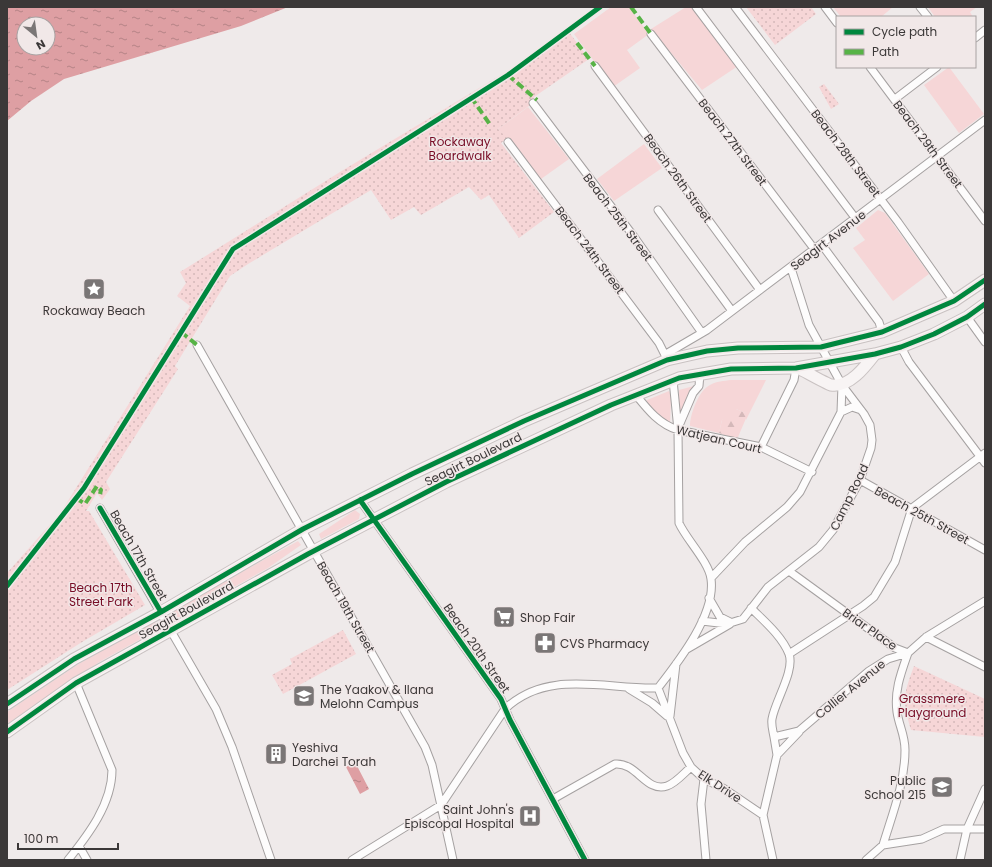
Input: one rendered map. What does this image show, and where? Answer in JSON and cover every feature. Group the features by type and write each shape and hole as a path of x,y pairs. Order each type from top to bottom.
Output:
{"main road":[{"name":"Seagirt Boulevard","path":"7,704 74,659 161,612 303,529 524,421 667,357 738,348 821,347 882,332 954,301 985,280"},
{"name":"Seagirt Boulevard","path":"7,732 76,683 314,551 446,482 611,404 673,380 700,374 731,369 797,368 875,354 901,347 934,334 966,317 985,304"},
{"path":"797,368 830,385 842,384 862,370 875,354"}],"street":[{"path":"696,7 856,219"},
{"name":"Beach 28th Street","path":"735,7 882,200 954,301"},
{"path":"825,7 836,22"},
{"path":"920,7 927,16"},
{"path":"976,37 985,30"},
{"name":"Beach 27th Street","path":"651,34 815,250"},
{"name":"Beach 26th Street","path":"595,66 760,290"},
{"name":"Beach 29th Street","path":"871,68 985,221"},
{"path":"895,99 936,68"},
{"name":"Beach 25th Street","path":"533,103 635,238 702,333"},
{"name":"Seagirt Avenue","path":"667,357 792,268 985,120"},
{"name":"Beach 24th Street","path":"508,142 667,357"},
{"path":"658,210 732,311"},
{"path":"822,245 879,322 882,332"},
{"name":"Camp Road","path":"686,650 732,623 743,619 768,587 828,537 860,480 865,466 872,440 870,425 829,363 809,325 792,268"},
{"path":"966,317 985,342"},
{"name":"Beach 19th Street","path":"197,345 303,529 425,747 432,765 453,860"},
{"path":"901,347 909,362 983,455 985,463"},
{"path":"761,447 794,380 797,368"},
{"path":"678,430 693,393 699,386 700,374"},
{"path":"658,688 686,650 702,621 710,598 711,578 701,557 683,532 679,523 678,430 673,380"},
{"path":"711,578 745,542 787,507 800,492 812,472 841,412 842,384"},
{"name":"Watjean Court","path":"636,395 650,412 664,425 678,430 761,447 812,472"},
{"path":"841,412 852,407 864,414"},
{"path":"789,654 874,597 885,582 895,562 912,508 983,455"},
{"name":"Beach 25th Street","path":"860,480 985,550"},
{"name":"Beach 20th Street","path":"360,500 501,699 510,720 585,860"},
{"name":"Beach 17th Street","path":"100,508 216,709 271,860"},
{"name":"Briar Place","path":"789,571 895,648 908,653 896,691 897,713 904,735 905,752 903,772 898,795 883,845"},
{"path":"710,598 720,617 732,623"},
{"name":"Collier Avenue","path":"777,755 799,732 869,671 888,659 908,653 926,637 985,601"},
{"path":"752,608 770,627 789,654 790,663 772,718 777,755 763,815 773,860"},
{"path":"702,621 711,623 732,623"},
{"path":"926,637 985,666"},
{"path":"670,718 676,664"},
{"path":"68,860 79,846 109,795 112,783 112,770 76,683"},
{"path":"352,860 441,805 505,708 513,702 530,693 553,686 576,683 658,688"},
{"path":"625,687 650,702 670,718"},
{"path":"658,688 683,752 691,767"},
{"name":"Collier Avenue","path":"774,737 799,732"},
{"name":"Elk Drive","path":"553,799 615,764 622,764 631,767 652,786 659,787 672,783 691,767 704,779 723,788 763,815"},
{"path":"704,779 700,804 706,860"},
{"path":"960,860 967,829 985,789"},
{"path":"866,860 883,845 922,839 944,829 985,829"},
{"path":"79,846 87,860"}],"green space":[{"path":"611,7 629,7 649,34 627,50 640,68 613,87 574,34"},
{"path":"686,7 694,7 738,66 702,90 651,29"},
{"path":"746,7 811,7 816,14 775,45"},
{"path":"833,7 893,7 882,16 840,16"},
{"path":"928,7 977,7 970,12 972,16 934,16"},
{"name":"Rockaway Boardwalk","path":"566,28 589,59 534,97 533,103 498,129 507,138 501,143 554,212 519,238 489,195 481,200 469,187 421,215 414,207 391,220 371,190 230,276 175,366 178,369 106,482 110,489 102,500 97,493 86,511 89,511 145,605 82,642 7,690 7,573 61,512 190,306 177,296 186,283 180,272 340,172 509,70"},
{"path":"950,68 984,114 959,133 924,85"},
{"path":"824,84 839,104 831,109 819,87"},
{"path":"528,107 569,159 541,179 498,129"},
{"path":"644,144 662,168 614,201 597,179"},
{"path":"878,210 885,213 929,274 893,301 853,248 865,240 856,228"},
{"path":"766,380 746,420 746,413 736,409 722,420 719,433 690,426 693,409 702,392 712,384 720,381"},
{"path":"694,386 684,406 679,420 679,390"},
{"path":"669,391 671,395 670,427 646,402 647,400"},
{"path":"729,409 736,409 746,413 747,416 738,437 735,439 719,433 722,420"},
{"path":"355,510 360,514 359,519 321,539 319,534"},
{"path":"298,541 301,545 268,568 178,618 173,610"},
{"path":"154,621 159,629 101,661 7,724 7,712 77,665"},
{"path":"343,630 356,654 283,694 272,675 292,664 290,659"},
{"name":"Grassmere Playground","path":"914,666 985,699 985,737 911,730 906,712 905,698"}],"water":[{"path":"7,7 288,7 241,26 64,79 31,101 7,121"},
{"path":"355,762 369,789 360,794 346,767"}],"marked path":[{"path":"631,7 651,34"},
{"path":"577,43 595,66"},
{"path":"508,75 537,100"},
{"path":"471,97 491,126"},
{"path":"181,332 197,345"},
{"path":"76,498 85,504 97,486 101,490 100,494"}],"cycle path":[{"path":"7,586 84,488 233,249 508,75 600,7"},
{"path":"7,704 74,659 161,612 303,529 412,474 524,421 667,360 707,351 738,348 821,347 882,332 954,301 985,280"},
{"path":"7,732 76,683 308,554 446,482 611,405 679,378 731,369 796,368 875,354 901,347 934,334 967,317 985,304"},
{"path":"360,500 501,699 510,720 585,860"},
{"path":"100,508 161,612"}],"place":[{"name":"Rockaway Beach","path":"94,289"},
{"name":"Shop Fair","path":"504,617"},
{"name":"CVS Pharmacy","path":"545,643"},
{"name":"The Yaakov & Ilana Melohn Campus","path":"304,696"},
{"name":"Yeshiva Darchei Torah","path":"276,754"},
{"name":"Public School 215","path":"942,787"},
{"name":"Saint John's Episcopal Hospital","path":"530,816"}],"park label":[{"name":"Beach 17th Street Park","path":"101,594"}]}
